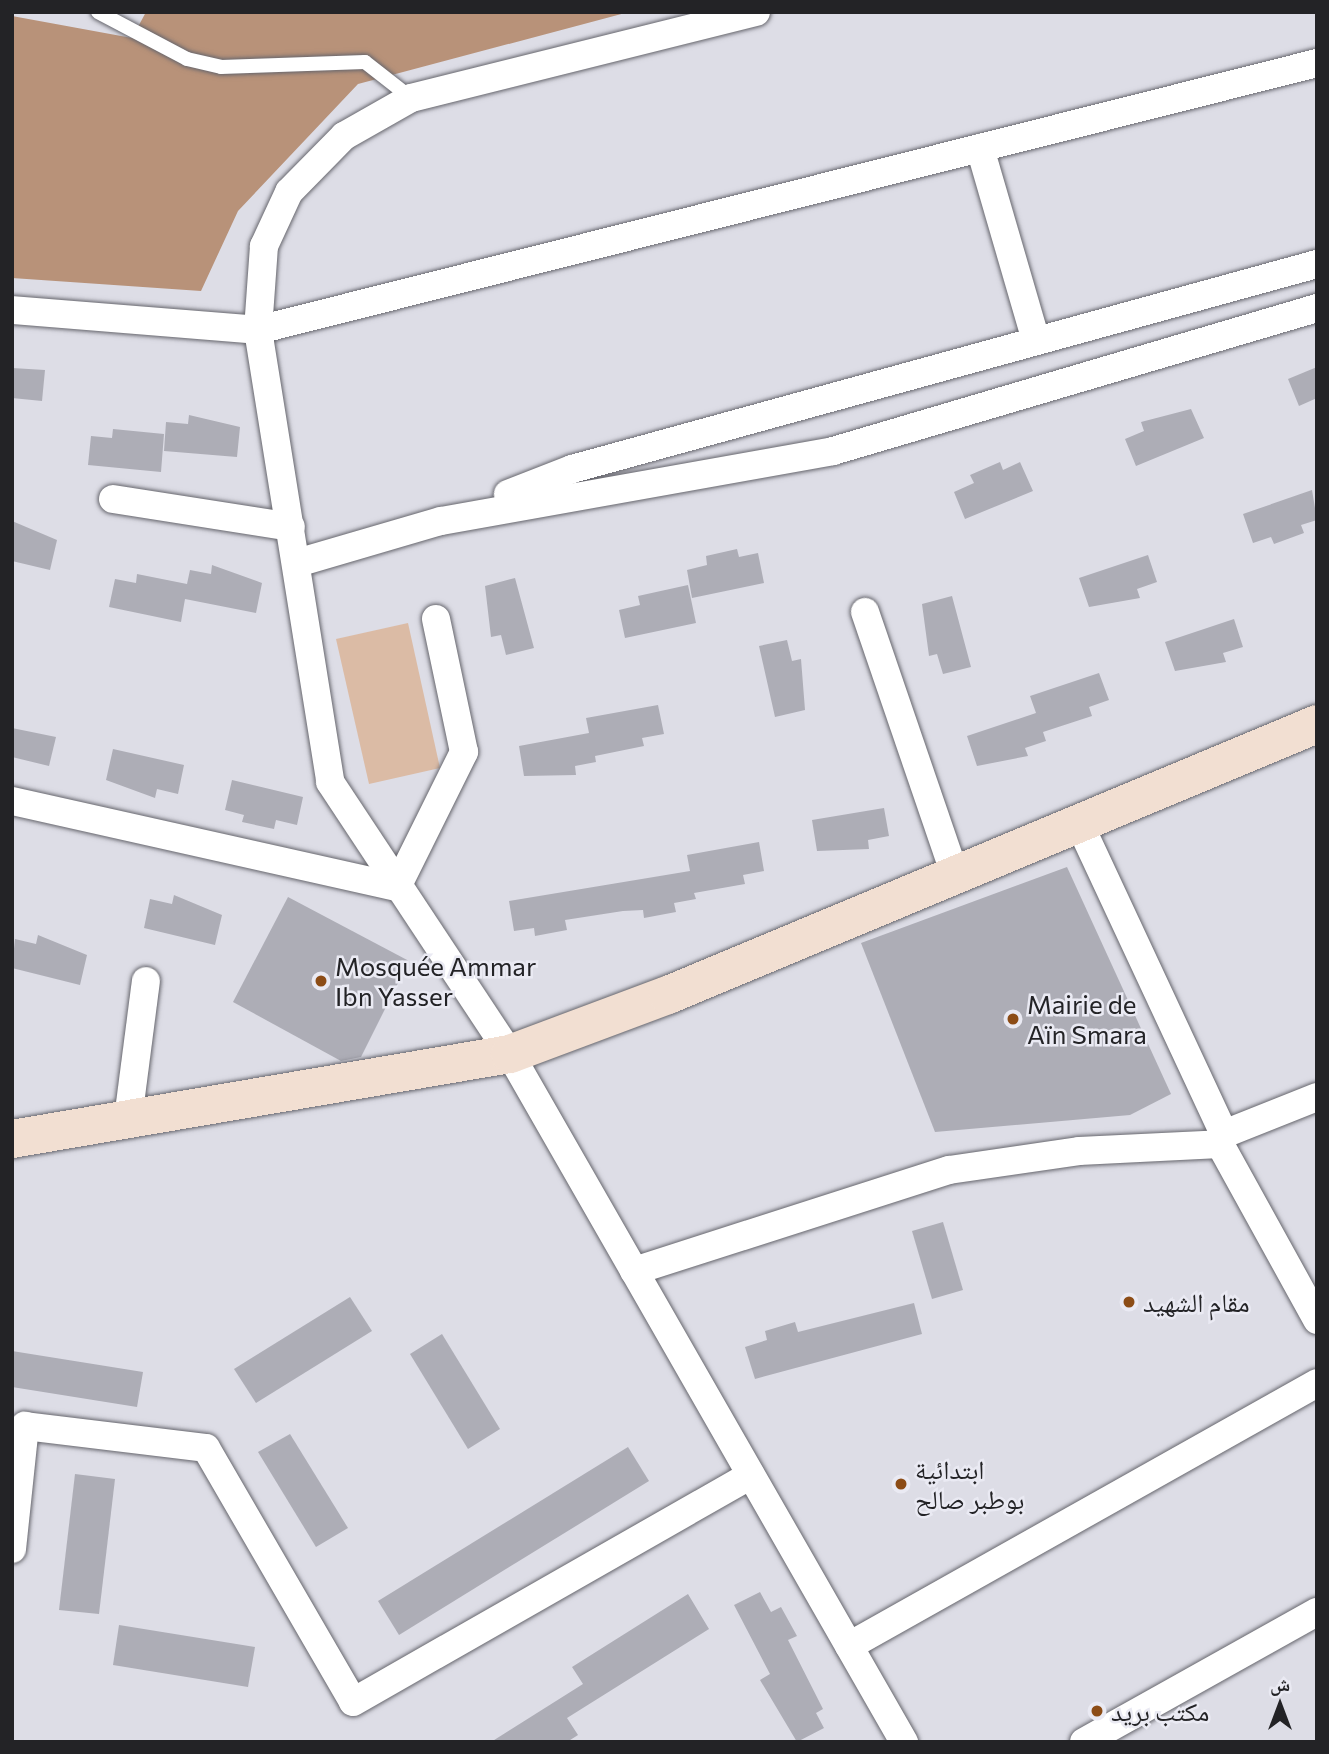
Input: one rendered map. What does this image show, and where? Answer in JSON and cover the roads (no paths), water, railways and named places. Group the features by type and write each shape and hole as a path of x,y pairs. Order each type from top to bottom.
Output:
{"main road":[{"path":"12,1139 510,1054 955,875 1317,724"}],"street":[{"path":"741,14 411,98 344,135 289,192 264,246 258,330 330,782 510,1054 904,1742"},
{"path":"12,310 258,330 1317,63"},
{"path":"980,148 1036,341"},
{"path":"297,563 441,521 572,469 1317,264"},
{"path":"441,521 833,451 1317,308"},
{"path":"113,499 291,527"},
{"path":"865,612 955,875"},
{"path":"397,887 464,752 436,619"},
{"path":"12,801 397,887"},
{"path":"1079,823 1222,1139 1317,1320"},
{"path":"128,1119 146,981"},
{"path":"634,1271 949,1170 1079,1151 1222,1139 1317,1097"},
{"path":"849,1646 1317,1383"},
{"path":"12,1549 25,1426 206,1448 353,1702 751,1475"},
{"path":"1084,1742 1317,1612"}],"lane":[{"path":"98,12 187,59 220,67 365,62 411,98"}],"place":[{"name":"Mosquée Ammar Ibn Yasser","path":"321,981"},
{"name":"Mairie de Aïn Smara","path":"1013,1019"},
{"name":"مقام الشهيد","path":"1129,1302"},
{"name":"ابتدائية بوطبر صالح","path":"901,1484"},
{"name":"مكتب بريد","path":"1097,1711"}]}
